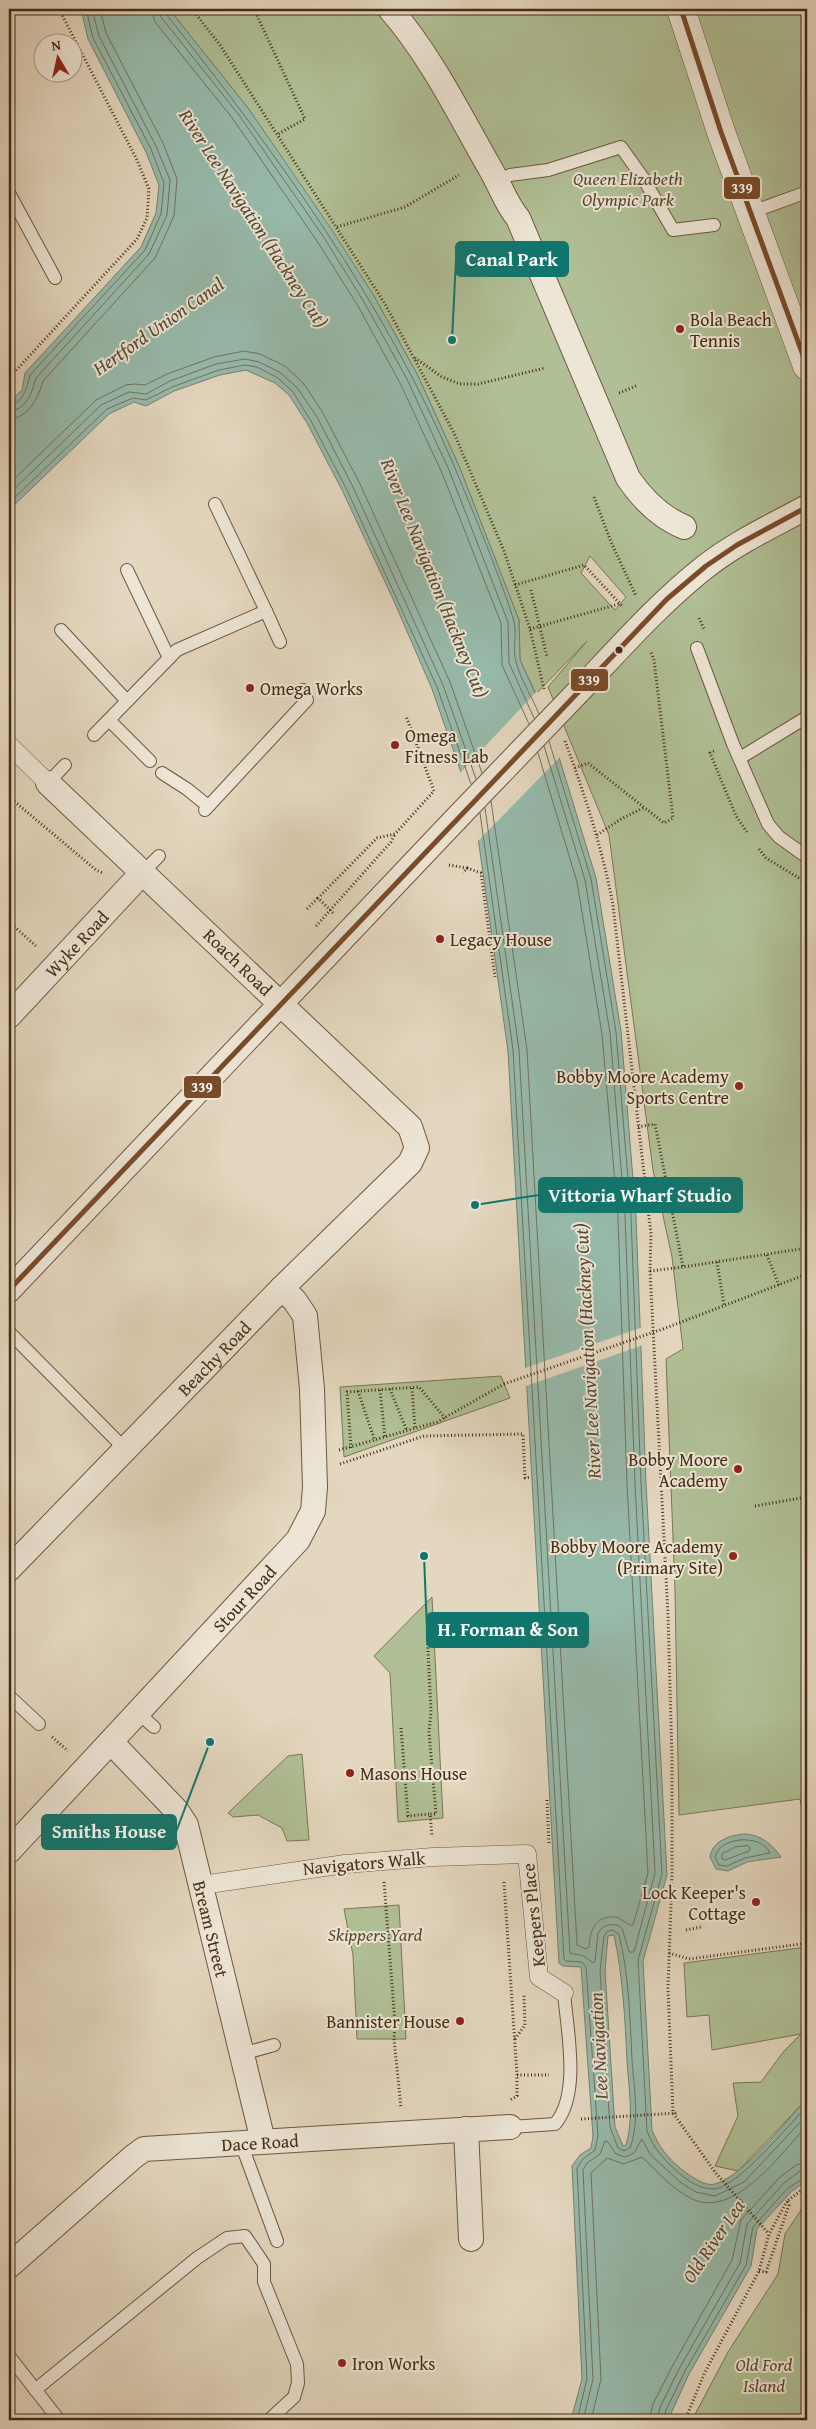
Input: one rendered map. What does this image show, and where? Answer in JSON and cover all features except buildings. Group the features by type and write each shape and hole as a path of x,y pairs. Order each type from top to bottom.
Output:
{"street":[{"path":"390,9 423,53 498,181 510,209 518,218 628,478 640,496 656,511 684,527"},
{"path":"681,9 721,132 752,212 807,366"},
{"path":"9,1290 667,599 706,566 750,536 807,507"},
{"path":"9,745 48,783"},
{"name":"Roach Road","path":"48,783 151,864 282,1004 410,1127 417,1148"},
{"name":"Wyke Road","path":"9,1016 151,864"},
{"name":"Beachy Road","path":"9,1569 282,1288 410,1163 417,1148"},
{"name":"Stour Road","path":"9,1852 111,1742 146,1720 298,1540 313,1511 312,1389 305,1316 296,1301 282,1288"},
{"name":"Bream Street","path":"111,1742 177,1811 186,1825 242,2054 252,2142"},
{"name":"Navigators Walk","path":"202,1885 344,1864 433,1857 527,1854"},
{"name":"Keepers Place","path":"527,1854 539,1977 564,1993"},
{"name":"Dace Road","path":"9,2266 144,2149 466,2129 510,2118"},
{"path":"466,2129 471,2239"}],"lane":[{"path":"498,181 510,175 548,170 622,147 643,178 673,230 714,225"},
{"path":"752,212 807,192"},
{"path":"9,193 55,278"},
{"path":"215,504 280,642"},
{"path":"127,570 169,658"},
{"path":"94,735 177,650 266,611"},
{"path":"60,630 127,701"},
{"path":"697,648 768,824 779,837 807,857"},
{"path":"162,773 188,789 206,808 307,700 303,690"},
{"path":"740,758 807,716"},
{"path":"109,720 150,761"},
{"path":"48,783 65,765"},
{"path":"9,1332 104,1426 125,1450"},
{"path":"9,1696 39,1724"},
{"name":"Dace Road","path":"510,2118 555,2124 562,2116 570,2089 564,1993"},
{"path":"242,2054 274,2045"},
{"path":"252,2142 277,2241"},
{"path":"35,2390 197,2258 227,2238 245,2236 264,2264 264,2282 297,2364 298,2383 294,2397 269,2420"},
{"path":"9,2356 59,2420"}],"path":[{"path":"9,378 137,239 146,218 149,189 137,160 59,9"},
{"path":"192,9 220,45 386,304 454,434 504,551 530,629 545,691"},
{"path":"254,9 305,119 278,134"},
{"path":"337,227 405,207 460,175"},
{"path":"414,358 442,377 460,384 478,384 545,368"},
{"path":"594,497 611,542 637,597"},
{"path":"515,585 584,565 623,608"},
{"path":"531,590 547,657"},
{"path":"530,629 619,604"},
{"path":"575,768 588,763 664,823 673,818 654,660"},
{"path":"318,898 327,907 391,842 434,791 406,716"},
{"path":"562,733 597,835 613,905 638,1127 650,1212 650,1271 667,1605 672,1758 672,1876 668,2048 673,2113 715,2172 769,2234"},
{"path":"9,797 96,870"},
{"path":"9,804 13,800"},
{"path":"597,835 621,819 643,808"},
{"path":"307,909 377,838 396,834"},
{"path":"443,865 466,868 481,873 495,977"},
{"path":"463,873 466,868"},
{"path":"9,922 56,964"},
{"path":"638,1127 655,1124 683,1267"},
{"path":"650,1271 807,1248"},
{"path":"767,1255 778,1285"},
{"path":"717,1262 724,1305"},
{"path":"444,1418 419,1388 347,1392 351,1448 444,1418 504,1384 663,1329 807,1274"},
{"path":"412,1388 415,1428"},
{"path":"390,1389 407,1431"},
{"path":"380,1390 385,1438"},
{"path":"358,1392 374,1440"},
{"path":"314,1469 341,1464 424,1436 523,1434 525,1478 530,1477"},
{"path":"754,1506 807,1497"},
{"path":"401,1728 408,1816 436,1814 429,1732 431,1712 427,1630"},
{"path":"39,1724 87,1768"},
{"path":"430,1814 432,1825"},
{"path":"504,1882 517,2075 516,2096 509,2100 510,2118"},
{"path":"384,1886 395,2023 394,2039 401,2108"},
{"path":"686,1930 701,1928"},
{"path":"669,1953 689,1959 801,1944"},
{"path":"515,2039 525,2025"},
{"path":"517,2075 538,2076"},
{"path":"574,2119 677,2113"},
{"path":"685,2420 705,2372 759,2271 769,2234 786,2201 807,2186"},
{"path":"759,2271 766,2272 789,2205 786,2201"}],"green space":[{"name":"Queen Elizabeth Olympic Park","path":"169,9 807,9 807,1833 800,1799 679,1815 675,1589 666,1359 683,1349 672,1257 653,1170 609,835 548,687 587,641 536,694 520,660 519,620 459,466 417,374 374,296 248,108","holes":["590,556 626,597 615,610 581,573"]},
{"path":"501,1376 510,1398 344,1457 340,1387"},
{"path":"432,1597 443,1818 398,1822 390,1673 374,1656"},
{"path":"302,1754 309,1840 287,1841 282,1828 258,1815 233,1817 228,1813 288,1756"},
{"name":"Skippers Yard","path":"399,1905 406,2039 357,2039 353,1955 344,1909"},
{"path":"807,1947 807,2099 738,2171 715,2166 738,2116 733,2083 761,2082 784,2051 801,2034 712,2050 709,2015 687,2017 684,1963"},
{"name":"Old Ford Island","path":"807,2201 807,2420 692,2420 728,2352 778,2274 785,2234"}],"water":[{"path":"81,9 169,9 248,108 332,230 374,296 417,374 459,466 519,620 520,660 548,721 596,878 621,1031 636,1216 646,1483 667,1875 643,1961 652,2130 664,2151 681,2169 706,2184 715,2184 738,2171 750,2160 807,2099 807,2180 791,2192 757,2229 751,2266 689,2374 668,2420 571,2420 582,2379 572,2166 580,2155 591,2148 593,2136 581,1967 563,1966 559,1963 508,1051 474,809 432,689 393,599 343,492 307,423 289,395 275,383 246,370 220,375 174,391 146,406 134,402 109,414 9,510 9,402 22,390 25,373 141,247 156,213 159,185 146,152 88,39","holes":["614,1935 620,1966 630,2104 630,2125 626,2145 623,2146 615,2127 605,1971 608,1936"]},
{"path":"745,1834 756,1836 766,1841 781,1857 747,1862 728,1871 716,1869 710,1857 714,1847 728,1837"}],"pier":[{"path":"537,691 550,720 561,756 476,843 471,809 460,773"},
{"path":"643,1327 643,1345 523,1387 522,1369"}],"transit line":[{"name":"339","path":"681,9 721,132 807,366"},
{"name":"339","path":"9,1290 667,599 706,566 737,545 807,507"}],"place":[{"name":"Bola Beach Tennis","path":"680,329"},
{"name":"Canal Park","path":"452,340"},
{"name":"Omega Works","path":"250,688"},
{"name":"Omega Fitness Lab","path":"395,745"},
{"name":"Legacy House","path":"440,939"},
{"name":"Bobby Moore Academy Sports Centre","path":"739,1086"},
{"name":"Vittoria Wharf Studio","path":"475,1205"},
{"name":"Bobby Moore Academy","path":"738,1469"},
{"name":"H. Forman & Son","path":"424,1556"},
{"name":"Bobby Moore Academy (Primary Site)","path":"733,1556"},
{"name":"Smiths House","path":"210,1742"},
{"name":"Masons House","path":"350,1773"},
{"name":"Lock Keeper's Cottage","path":"756,1902"},
{"name":"Bannister House","path":"460,2021"},
{"name":"Iron Works","path":"342,2363"}],"water label":[{"name":"River Lee Navigation (Hackney Cut)","path":"254,218"},
{"name":"Hertford Union Canal","path":"158,326"},
{"name":"River Lee Navigation (Hackney Cut)","path":"435,578"},
{"name":"River Lee Navigation (Hackney Cut)","path":"587,1351"},
{"name":"Lee Navigation","path":"598,2046"},
{"name":"Old River Lea","path":"713,2241"}]}
